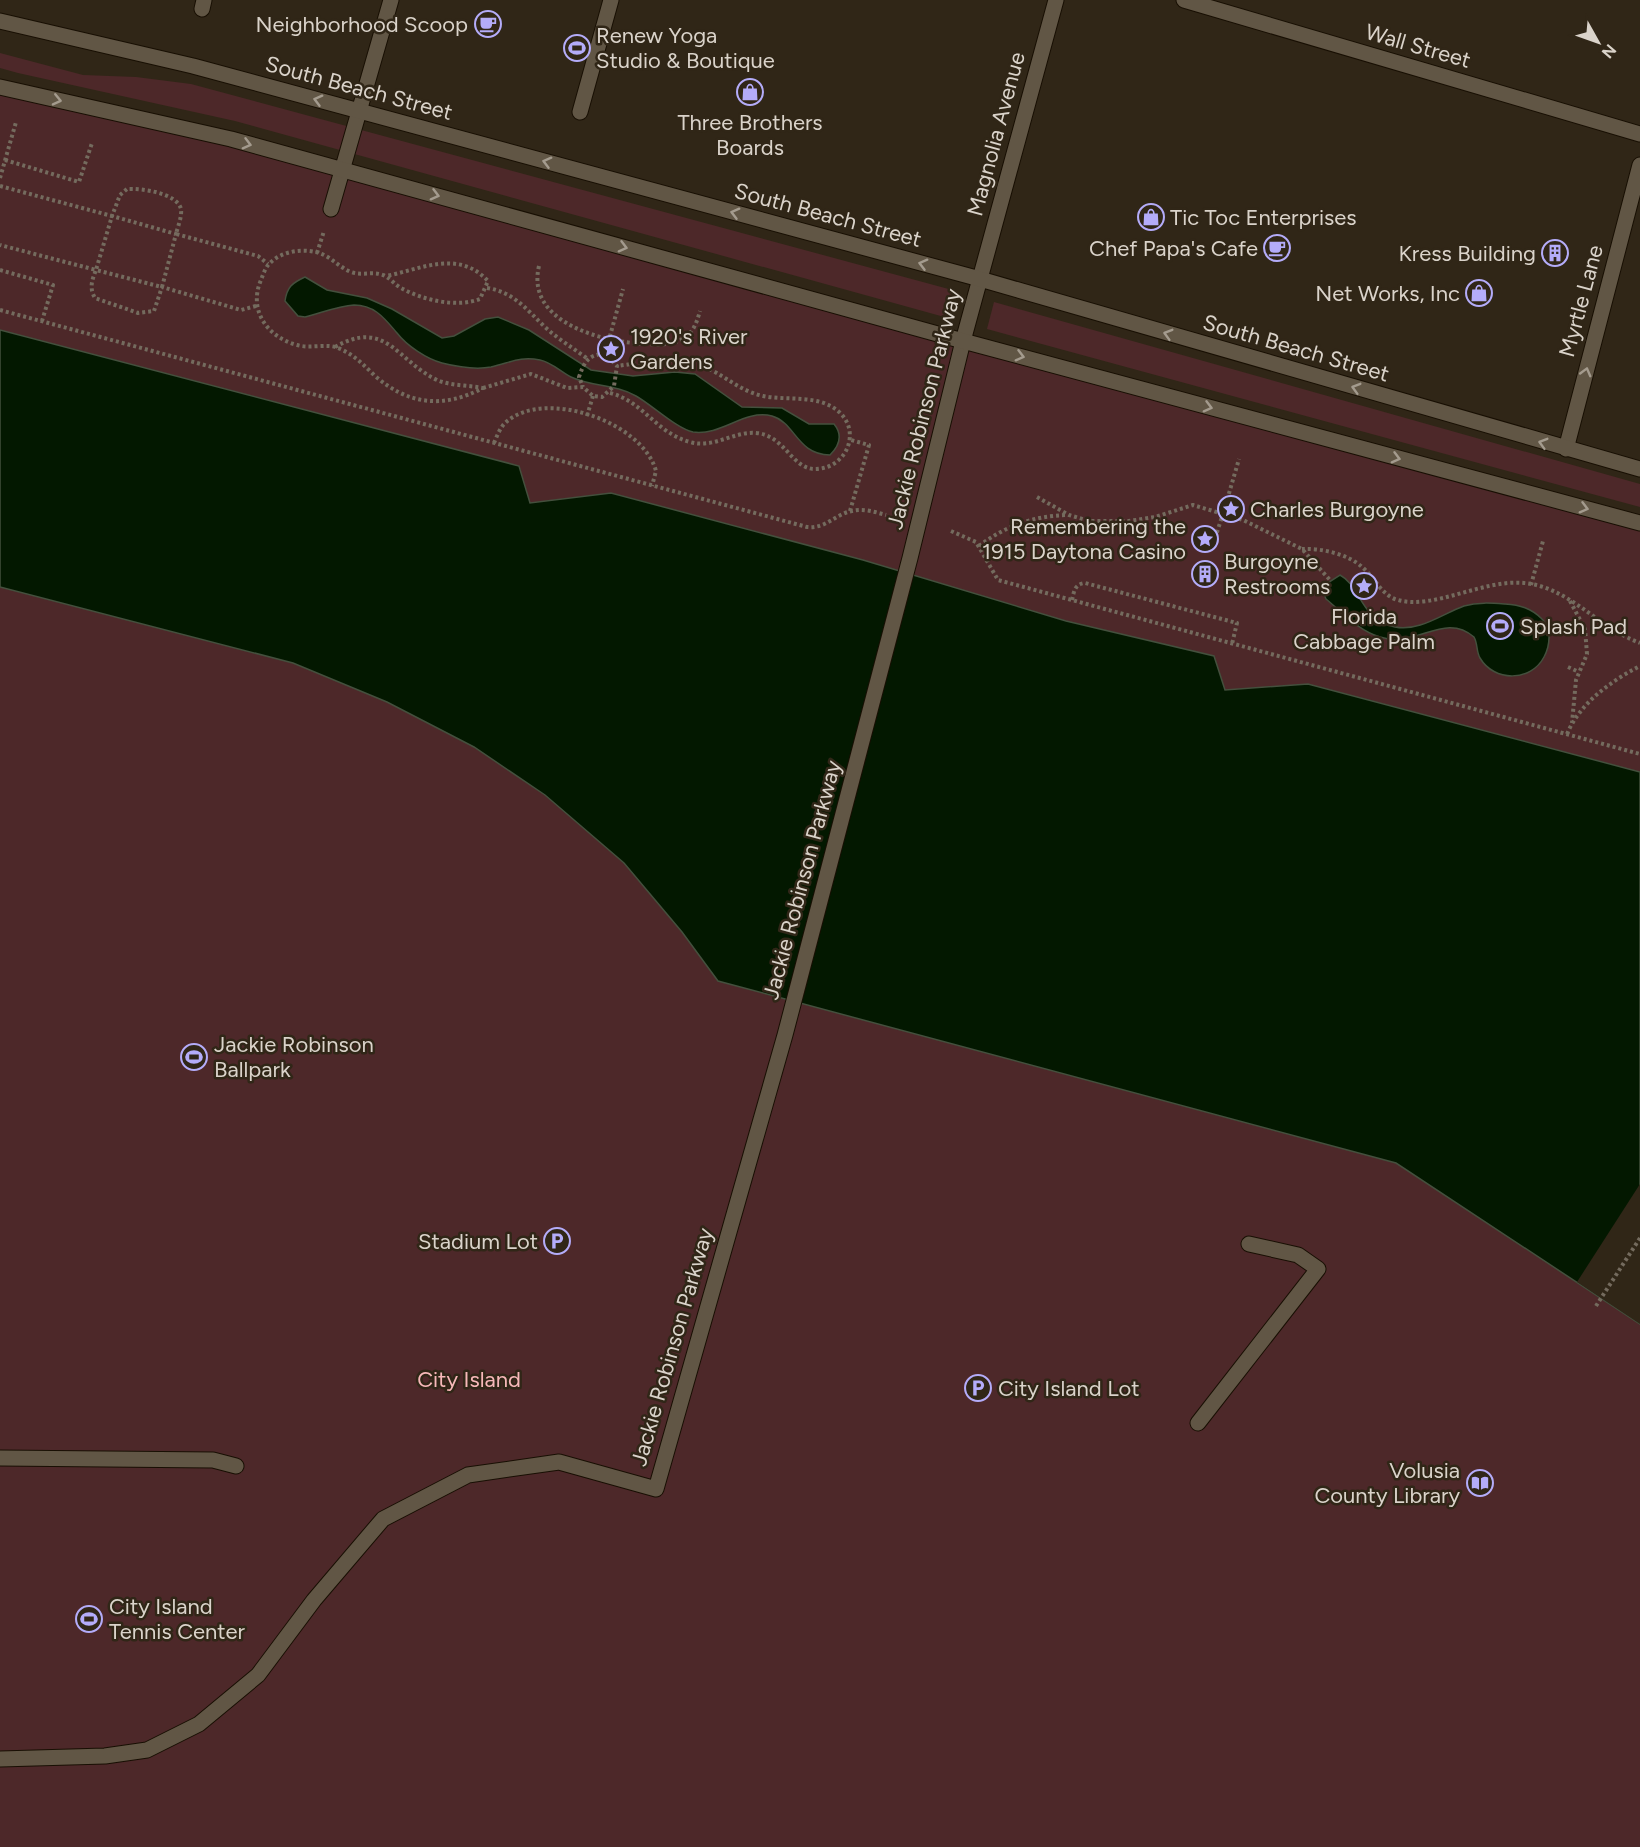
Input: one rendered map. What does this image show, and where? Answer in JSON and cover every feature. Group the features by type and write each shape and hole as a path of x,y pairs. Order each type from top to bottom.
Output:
{"street":[{"path":"331,209 391,0"},
{"path":"580,112 611,0"},
{"name":"Magnolia Avenue","path":"980,279 1056,0"},
{"name":"Wall Street","path":"1184,0 1640,134"},
{"name":"South Beach Street","path":"0,21 193,66 980,279 1640,469"},
{"path":"0,87 231,139 963,341 1640,524"},
{"name":"Myrtle Lane","path":"1566,449 1640,165"},
{"name":"Jackie Robinson Parkway","path":"0,1759 105,1756 147,1750 199,1725 258,1675 314,1600 383,1519 468,1475 559,1462 656,1489 785,1035 910,558 980,279"},
{"path":"1198,1423 1318,1269 1298,1255 1249,1244"},
{"path":"0,1458 168,1458 213,1460 236,1466"}],"path":[{"path":"0,178 16,122"},
{"path":"5,160 79,182 92,143"},
{"path":"0,186 258,256 268,264"},
{"path":"127,189 166,196 177,202 181,210 154,311 138,313 95,298 91,292 112,216 120,195 127,189"},
{"path":"317,253 325,227"},
{"path":"0,245 241,310 256,306"},
{"path":"386,276 406,291 430,299 456,303 468,303 480,299 488,288 488,281 483,275 464,265 449,261 386,276 351,272 317,253 296,250 268,264 256,292 256,306 264,323 282,339 309,348 335,347 347,340 368,336 393,346 437,380 483,388"},
{"path":"539,266 537,277 539,292 556,316 576,328 609,340 626,343 671,344 684,338 694,329 700,311"},
{"path":"0,270 53,285 42,321"},
{"path":"488,288 506,292 518,300 554,334 588,359"},
{"path":"605,354 623,289"},
{"path":"0,309 807,527 827,524 850,511 864,510 886,515"},
{"path":"335,347 354,357 398,393 412,399 448,400 467,396 483,388 531,374 567,388 583,387"},
{"path":"593,396 583,387 579,377 588,359 594,354 605,354 616,366 618,374 609,393"},
{"path":"593,396 609,393 628,398 657,424 681,439 700,444 746,433 763,434 784,445 796,461 807,468 818,469 830,465 844,452 851,440 849,424 843,416 824,402 763,396 736,387 712,370 690,363 616,366"},
{"path":"587,416 593,396"},
{"path":"494,443 503,424 528,411 557,409 613,423 646,450 656,471 652,486"},
{"path":"850,511 869,445 851,440"},
{"path":"1214,544 1239,459"},
{"path":"1037,497 1069,515 1089,521 1113,523 1155,517 1193,505 1243,520 1302,549 1347,557 1362,566 1390,598 1402,601 1419,602 1501,583 1531,585 1569,598 1607,628 1640,643"},
{"path":"980,546 1011,525 1027,519 1069,515"},
{"path":"951,531 967,536 980,546 998,580 1640,754"},
{"path":"1531,585 1543,541"},
{"path":"1302,549 1330,580"},
{"path":"1072,601 1075,588 1085,583 1193,611 1237,623 1232,644"},
{"path":"1569,598 1585,629 1587,654 1579,672 1572,708 1572,723"},
{"path":"1193,611 1195,604"},
{"path":"1567,734 1572,723 1601,691 1640,666"},
{"path":"1568,667 1579,672"},
{"path":"1596,1306 1640,1238"}],"green space":[{"path":"0,53 83,75 136,77 191,84 956,291 948,318 235,121 0,68"},
{"path":"0,87 231,139 1640,523 1640,772 1308,684 1224,691 1214,656 1066,621 863,560 611,493 529,503 519,466 0,330"},
{"path":"994,302 1640,484 1640,507 987,329"},
{"name":"City Island","path":"0,587 293,663 387,702 474,747 545,795 624,863 682,932 718,981 1396,1163 1640,1324 1640,1847 0,1847"}],"shaded area":[{"path":"305,277 327,290 367,298 392,309 442,338 454,336 485,319 498,317 529,330 591,370 633,376 675,372 695,374 742,407 782,408 809,424 834,424 839,432 838,444 830,455 819,453 803,444 780,420 762,415 742,419 714,430 693,432 628,392 579,380 540,360 520,359 479,368 442,363 412,347 384,318 368,307 354,305 305,317 298,316 285,301 291,286"},
{"path":"0,330 519,466 530,503 611,493 863,560 1066,621 1214,656 1225,690 1308,684 1640,772 1640,1324 1396,1163 718,981 682,932 624,863 545,795 474,747 387,702 293,663 0,587"},
{"name":"Splash Pad","path":"1340,575 1353,587 1375,617 1395,627 1422,625 1464,606 1474,604 1505,604 1525,608 1538,615 1547,627 1549,643 1546,653 1538,665 1530,671 1512,676 1503,675 1486,666 1480,658 1474,637 1463,630 1441,629 1393,639 1372,634 1326,599 1324,594 1326,584"}],"pier":[{"path":"1640,1184 1640,1324 1577,1282"}],"place":[{"name":"Neighborhood Scoop","path":"488,24"},
{"name":"Renew Yoga Studio & Boutique","path":"577,48"},
{"name":"Three Brothers Boards","path":"750,92"},
{"name":"Tic Toc Enterprises","path":"1151,217"},
{"name":"Chef Papa's Cafe","path":"1277,248"},
{"name":"Kress Building","path":"1555,253"},
{"name":"Net Works, Inc","path":"1479,293"},
{"name":"1920's River Gardens","path":"611,349"},
{"name":"Charles Burgoyne","path":"1231,509"},
{"name":"Remembering the 1915 Daytona Casino","path":"1205,539"},
{"name":"Burgoyne Restrooms","path":"1205,574"},
{"name":"Florida Cabbage Palm","path":"1364,586"},
{"name":"Splash Pad","path":"1500,626"},
{"name":"Jackie Robinson Ballpark","path":"194,1057"},
{"name":"Stadium Lot","path":"557,1241"},
{"name":"City Island Lot","path":"978,1388"},
{"name":"Volusia County Library","path":"1480,1483"},
{"name":"City Island Tennis Center","path":"89,1619"}]}
